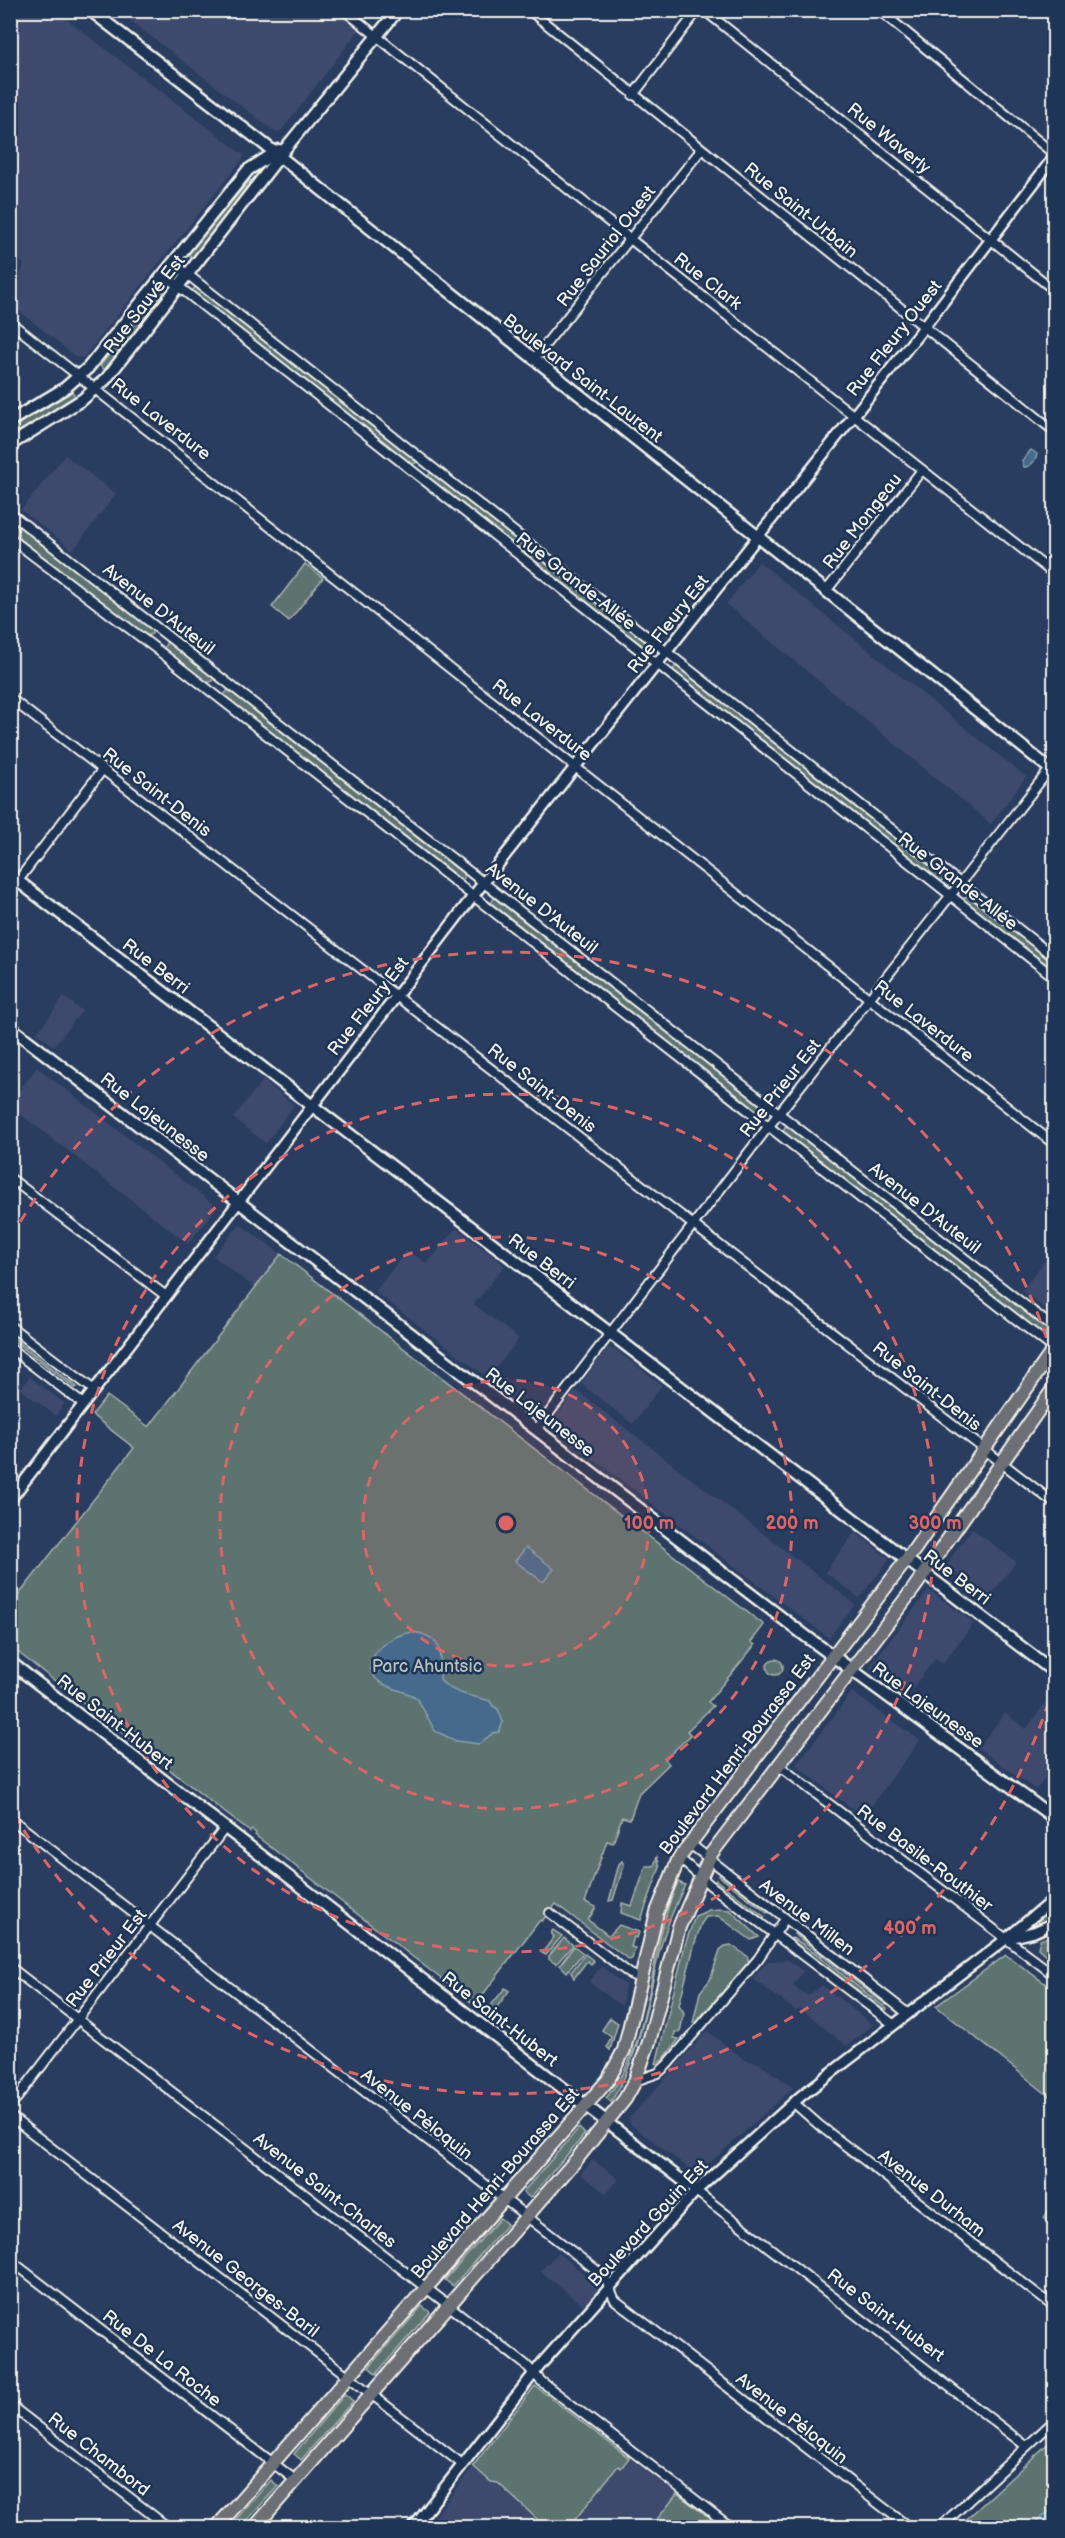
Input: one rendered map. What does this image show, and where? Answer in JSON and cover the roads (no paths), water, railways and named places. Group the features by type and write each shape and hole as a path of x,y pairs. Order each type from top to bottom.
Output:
{"main road":[{"name":"Boulevard Saint-Laurent","path":"90,10 1053,768"},
{"path":"277,155 289,144 398,10"},
{"name":"Rue Sauvé Est","path":"10,421 65,388 80,375 106,348 248,170 277,155"},
{"name":"Rue Sauvé Est","path":"10,445 97,388 188,275 277,155"},
{"name":"Rue Berri","path":"14,878 1054,1672"},
{"name":"Rue Lajeunesse","path":"10,1027 832,1656 1054,1818"},
{"name":"Boulevard Henri-Bourassa Est","path":"216,2528 608,2080 620,2060 627,2039 657,1912 679,1858 907,1560 1054,1349"},
{"path":"254,2528 625,2099 635,2081 649,2042 676,1934 708,1859 925,1573 1054,1388"},
{"name":"Rue Saint-Hubert","path":"10,1662 607,2122"}],"street":[{"name":"Rue Clark","path":"344,10 1054,574"},
{"name":"Rue Saint-Urbain","path":"529,10 1054,432"},
{"path":"633,95 698,10"},
{"name":"Rue Waverly","path":"704,10 1054,290"},
{"path":"879,10 1054,155"},
{"name":"Rue Sauriol Ouest","path":"534,360 701,150"},
{"name":"Rue Fleury Ouest","path":"757,537 924,327 1054,155"},
{"name":"Rue Grande-Allée","path":"173,263 1054,957"},
{"name":"Rue Grande-Allée","path":"164,275 1054,977"},
{"name":"Rue Laverdure","path":"10,322 97,388 1054,1144"},
{"name":"Rue Mongeau","path":"826,591 922,470"},
{"name":"Avenue D'Auteuil","path":"10,513 1054,1328"},
{"name":"Rue Fleury Est","path":"10,1500 484,882 757,537"},
{"name":"Avenue D'Auteuil","path":"10,538 159,651 1054,1349"},
{"name":"Rue Saint-Denis","path":"10,698 1054,1503"},
{"name":"Rue Prieur Est","path":"536,1430 768,1127 1053,768"},
{"path":"10,891 14,878 103,769"},
{"path":"10,1178 166,1296"},
{"path":"10,1326 94,1390"},
{"path":"10,1348 83,1404"},
{"name":"Rue Basile-Routhier","path":"778,1765 1054,1975"},
{"name":"Avenue Péloquin","path":"10,1818 603,2276 615,2300 910,2528"},
{"name":"Rue Prieur Est","path":"10,2107 225,1828"},
{"name":"Avenue Millen","path":"689,1844 907,2013"},
{"name":"Avenue Millen","path":"679,1858 699,1876 893,2024"},
{"name":"Boulevard Gouin Est","path":"414,2528 534,2374 696,2191 793,2102 1006,1939 1054,1899"},
{"path":"550,1913 630,1974 641,1979"},
{"path":"635,2081 658,2073 667,2065 758,1959 786,1919"},
{"name":"Boulevard Gouin Est","path":"1006,1939 1034,1932 1054,1923"},
{"name":"Avenue Saint-Charles","path":"10,1967 427,2288 542,2382 732,2528"},
{"name":"Avenue Durham","path":"793,2102 819,2125 1054,2307"},
{"name":"Avenue Georges-Baril","path":"10,2116 462,2464"},
{"name":"Rue Saint-Hubert","path":"607,2122 1026,2446"},
{"name":"Rue De La Roche","path":"10,2260 295,2480"},
{"name":"Rue Chambord","path":"10,2405 169,2528"},
{"path":"939,2528 1054,2421"}],"park label":[{"name":"Parc Ahuntsic","path":"427,1666"}]}
